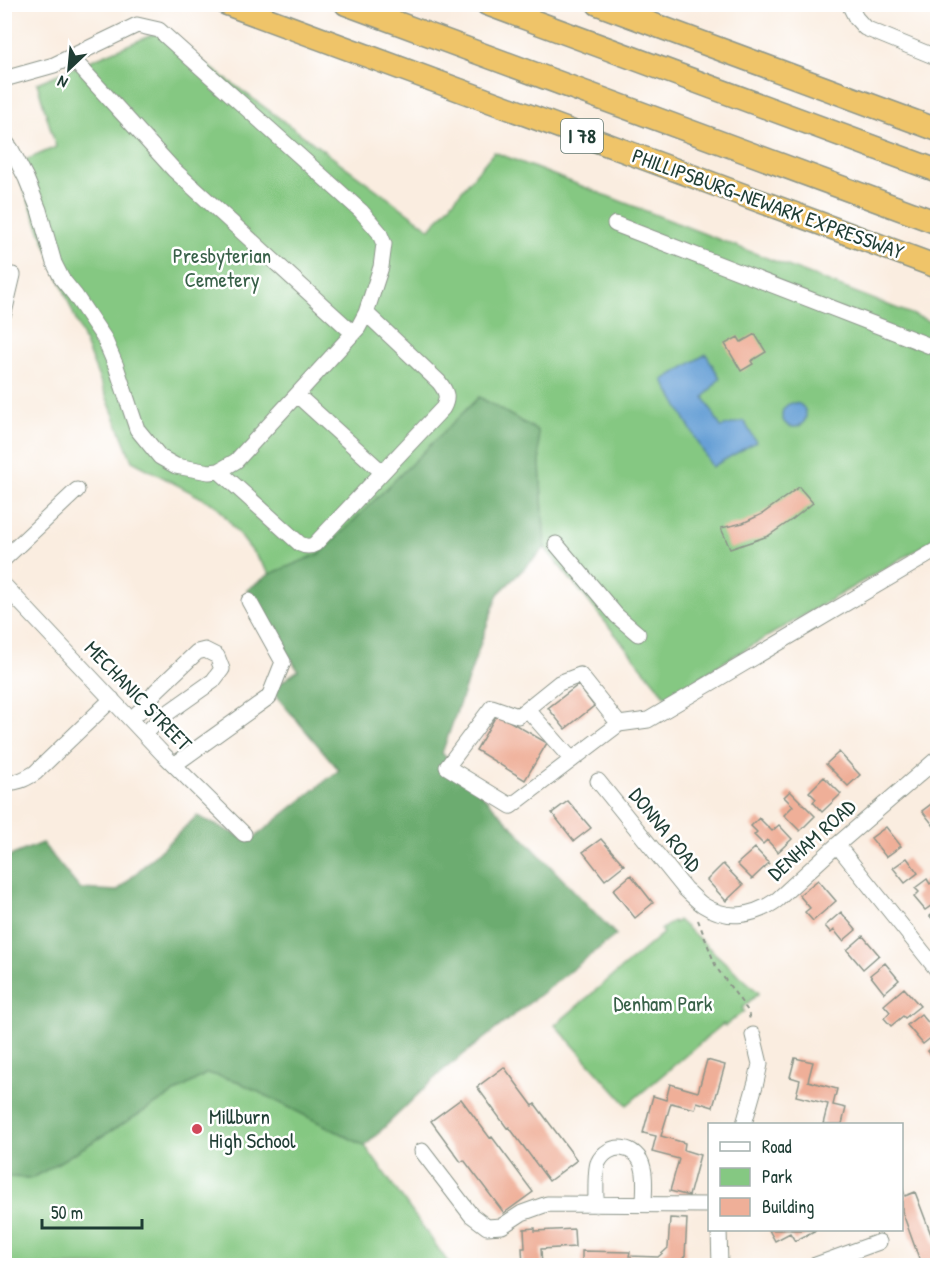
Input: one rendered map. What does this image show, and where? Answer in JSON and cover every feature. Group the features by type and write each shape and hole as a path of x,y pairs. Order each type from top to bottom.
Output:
{"highway":[{"name":"PHILLIPSBURG-NEWARK EXPRESSWAY","path":"227,4 938,267"},
{"name":"PHILLIPSBURG-NEWARK EXPRESSWAY","path":"346,4 938,223"},
{"path":"487,4 938,171"},
{"path":"598,4 938,130"}],"street":[{"path":"849,4 856,18 865,27 938,58"},
{"path":"4,80 54,65 137,25 159,30 361,211 379,232 384,244 381,267 366,313 358,328 236,461 219,471 208,472 176,466 159,457 137,429 104,338 62,279 54,263 39,210 26,178 4,140"},
{"path":"71,57 174,170 353,333"},
{"path":"615,224 938,349"},
{"path":"4,313 13,275"},
{"path":"219,471 300,544 311,546 443,408 447,402 447,395 440,381 366,313"},
{"path":"297,394 382,472"},
{"path":"4,559 77,490"},
{"path":"556,544 617,616 638,634"},
{"path":"619,724 580,675 559,683 518,716 492,707 447,767 511,806 619,724 648,720 938,549"},
{"name":"MECHANIC STREET","path":"4,585 174,765 244,834"},
{"path":"174,765 269,697 283,662 249,601"},
{"path":"130,719 143,708 156,690 197,652 206,650 217,656 222,669 213,681 162,717 145,734"},
{"path":"7,782 22,780 35,773 112,699"},
{"path":"527,709 572,759"},
{"name":"DENHAM ROAD","path":"702,904 728,915 754,913 766,908 938,758"},
{"name":"DONNA ROAD","path":"598,781 685,889 702,904"},
{"path":"837,845 938,971"},
{"path":"745,1123 760,1064 753,1035"},
{"path":"596,1205 597,1164 606,1153 615,1148 624,1148 636,1154 643,1167 644,1205"},
{"path":"422,1150 471,1215 487,1227 502,1226 522,1213 547,1204 708,1205"},
{"path":"719,1231 720,1266"},
{"path":"813,1266 879,1242"}],"path":[{"path":"702,904 696,914 716,967 748,1011 753,1035"}],"green space":[{"name":"Presbyterian Cemetery","path":"161,31 430,229 494,152 937,324 937,538 727,660 667,698 545,548 538,431 479,397 321,554 270,574 217,506 132,461 14,165 56,147 37,83"},
{"path":"479,397 538,431 545,548 498,594 442,753 616,935 441,1072 365,1146 237,1081 207,1073 33,1178 5,1177 5,858 42,843 80,889 117,891 197,816 250,841 339,770 271,690 298,670 247,590 270,574 321,553"},
{"name":"Denham Park","path":"678,920 759,993 742,1008 744,1011 725,1026 723,1024 627,1105 555,1025 663,933 661,930"},
{"name":"Millburn High School","path":"207,1073 237,1081 365,1146 450,1265 5,1266 5,1177 33,1178"}],"water":[{"path":"706,354 720,378 704,397 721,427 744,421 756,442 712,467 663,380"},
{"path":"794,403 803,406 806,415 803,424 794,427 785,424 782,415 785,406"}],"building":[{"path":"755,334 766,352 751,361 753,364 741,371 725,344 738,337 741,342"},
{"path":"799,487 813,503 768,536 730,549 721,528 743,523 762,514"},
{"path":"578,685 594,706 565,729 548,708"},
{"path":"497,714 547,743 525,780 476,750"},
{"path":"839,752 860,775 848,786 826,764"},
{"path":"824,777 841,794 822,812 813,802 816,799 809,792"},
{"path":"790,791 815,816 800,831 784,815 793,806 784,797"},
{"path":"938,799 938,831 922,811"},
{"path":"568,801 591,828 574,841 552,813"},
{"path":"759,818 772,831 779,825 792,839 778,852 767,840 763,844 754,835 757,832 751,826"},
{"path":"886,827 901,846 886,857 871,838"},
{"path":"601,839 624,865 605,880 583,852"},
{"path":"755,848 769,863 752,879 737,864"},
{"path":"907,858 918,873 905,883 893,868"},
{"path":"723,864 743,885 726,901 707,880"},
{"path":"631,875 653,903 635,918 613,890"},
{"path":"927,879 930,884 934,881 938,885 938,901 925,910 914,897 919,892 915,888"},
{"path":"818,880 836,901 813,921 805,912 810,908 799,895"},
{"path":"938,910 938,925 930,916"},
{"path":"841,912 856,930 843,941 834,930 831,933 825,926"},
{"path":"863,936 879,955 863,969 847,950"},
{"path":"885,963 899,980 884,993 870,975"},
{"path":"904,988 920,1006 891,1026 884,1018 890,1012 884,1005"},
{"path":"921,1014 937,1033 923,1044 907,1025"},
{"path":"938,1042 938,1063 928,1051"},
{"path":"795,1058 813,1062 808,1081 837,1089 833,1105 846,1108 842,1123 823,1123 828,1104 796,1096 800,1080 790,1077"},
{"path":"707,1060 725,1065 713,1107 697,1102 695,1109 671,1103 661,1136 685,1143 684,1150 700,1155 689,1196 670,1191 679,1159 652,1152 656,1136 643,1133 653,1096 666,1100 670,1084 698,1092"},
{"path":"504,1067 577,1160 549,1181 477,1087"},
{"path":"461,1099 533,1192 504,1213 464,1160 461,1162 431,1121"},
{"path":"903,1189 905,1196 915,1192 938,1253 938,1256 930,1259 932,1266 909,1266 920,1261 903,1214"},
{"path":"670,1218 687,1219 685,1256 676,1266 582,1266 582,1251 630,1252 629,1256 658,1257 668,1248"},
{"path":"535,1228 535,1231 574,1229 575,1247 541,1249 542,1266 523,1266 524,1229"},
{"path":"770,1231 814,1231 795,1241 790,1233 775,1241"}],"place":[{"name":"Millburn High School","path":"197,1129"}]}
